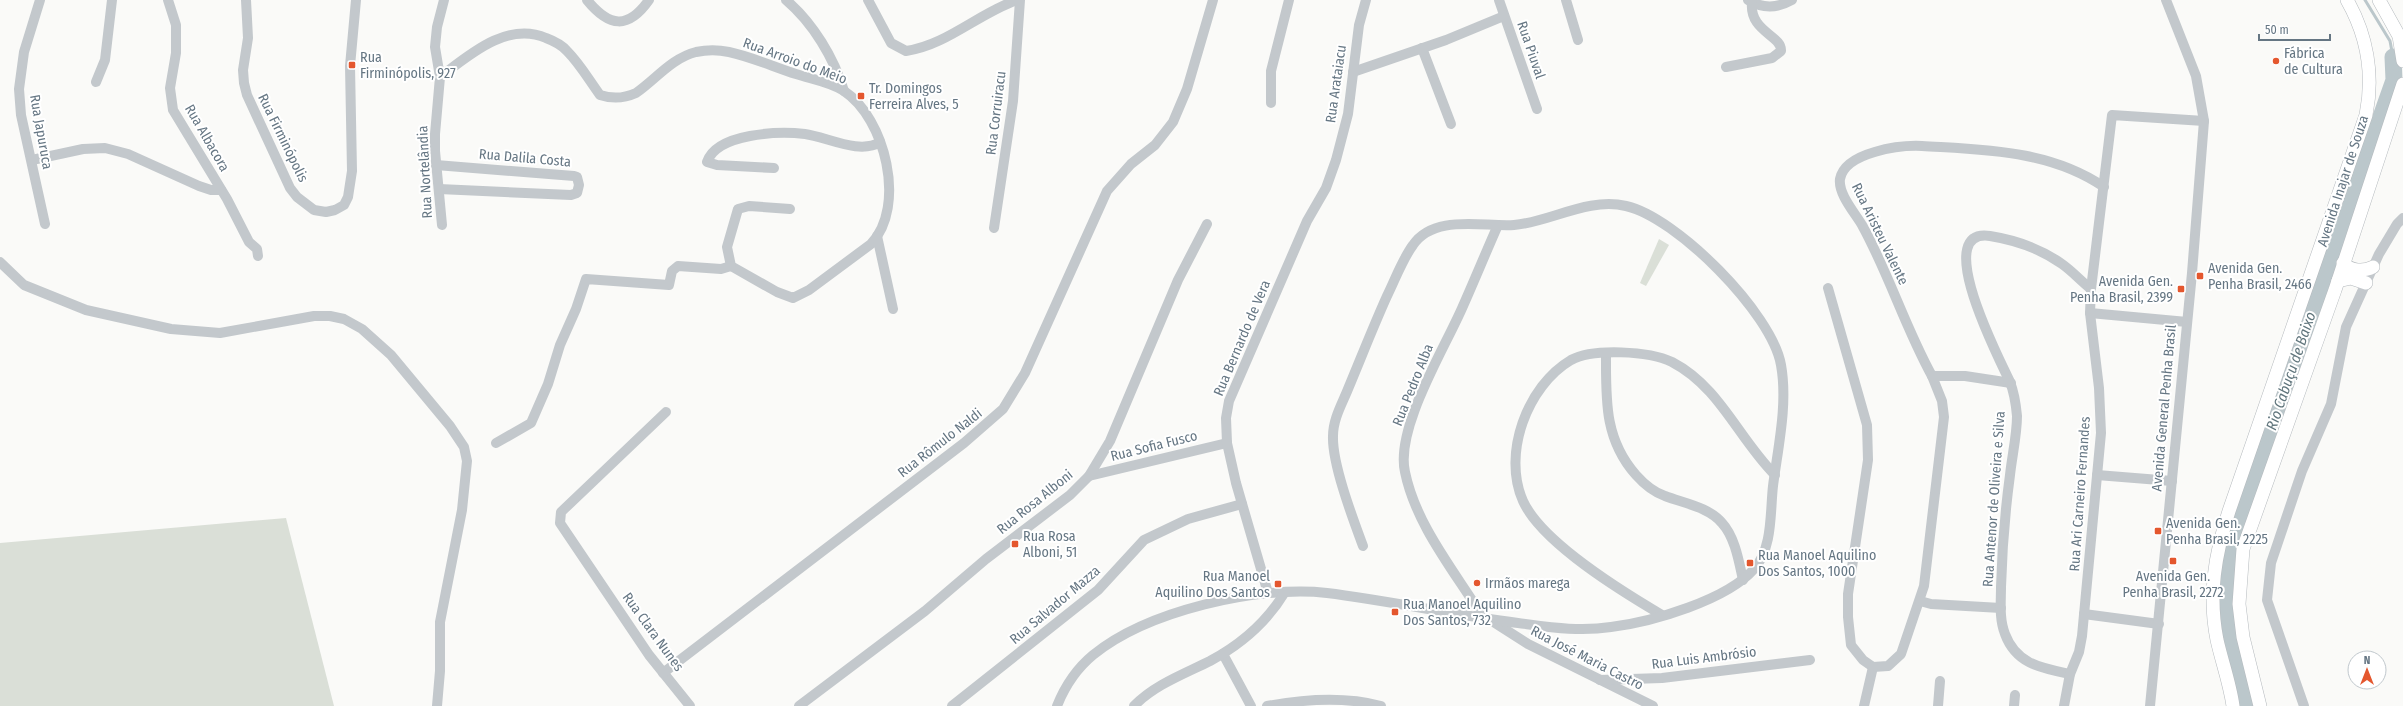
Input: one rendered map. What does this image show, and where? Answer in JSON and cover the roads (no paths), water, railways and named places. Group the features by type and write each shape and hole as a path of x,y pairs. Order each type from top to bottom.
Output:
{"main road":[{"name":"Avenida Inajar de Souza","path":"2233,706 2214,623 2212,589 2214,564 2229,511 2366,115 2370,89 2367,59 2358,23 2347,0"},
{"path":"2379,0 2399,36 2403,61"},
{"name":"Avenida Inajar de Souza","path":"2260,706 2243,637 2240,616 2239,585 2243,549 2338,281 2403,84"},
{"path":"2343,263 2348,268 2358,270 2373,267"},
{"path":"2338,281 2351,278 2366,283"}],"street":[{"name":"Rua Japuruca","path":"40,0 20,74 21,115 45,224"},
{"path":"96,82 105,60 112,0"},
{"name":"Rua Albacora","path":"168,0 176,25 176,53 170,88 170,100 173,110 221,190 228,199 249,242 257,249 258,256"},
{"name":"Rua Firminópolis","path":"246,0 248,38 243,70 247,95 290,188 305,204 314,210 326,212 344,205 348,197 351,177 350,66 356,0"},
{"path":"443,5 453,0"},
{"path":"587,0 602,15 614,22 626,22 637,14 649,0"},
{"path":"786,0 804,19 830,57 844,91"},
{"path":"868,0 891,43 906,51 936,42 989,12 1018,0"},
{"name":"Rua Corruiracu","path":"994,228 1013,101 1018,0"},
{"name":"Rua Rômulo Naldi","path":"663,673 964,443 1003,409 1035,354 1107,191 1116,178 1165,133 1182,106 1213,0"},
{"path":"1271,103 1271,71 1289,0"},
{"name":"Rua Arataiacu","path":"1332,172 1344,129 1359,25 1366,0"},
{"name":"Rua Piuval","path":"1499,0 1537,109"},
{"path":"1566,0 1578,40"},
{"path":"1726,67 1772,58 1781,52 1780,44 1756,23 1752,16 1750,1 1771,7 1792,0"},
{"name":"Avenida General Penha Brasil","path":"2150,706 2187,322 2204,121 2196,76 2166,0"},
{"name":"Rua Nortelândia","path":"442,225 434,134 440,77 435,35 443,5"},
{"path":"1353,72 1422,48 1504,16"},
{"name":"Rua Arroio do Meio","path":"440,77 482,46 503,37 524,34 543,36 558,43 571,55 600,94 608,97 629,96 636,93 676,61 696,52 708,51 729,52 844,91 864,110 880,142 887,165 889,193 886,212 877,236 851,260 809,290 793,298 777,292 731,266"},
{"path":"1422,48 1451,124"},
{"name":"Rua Ari Carneiro Fernandes","path":"2064,706 2070,674 2079,652 2097,475 2100,412 2090,314 2090,289 2112,115 2204,121"},
{"path":"774,168 717,165 707,162 710,154 718,147 757,135 806,134 863,147 880,142"},
{"name":"Rua Aristeu Valente","path":"1873,667 1888,666 1901,654 1920,601 1929,555 1944,417 1942,401 1932,376 1902,316 1876,251 1843,192 1840,181 1844,169 1857,159 1876,152 1906,146 1935,147 2035,156 2088,176 2104,187"},
{"path":"32,160 82,149 105,148 128,154 199,186 211,190 221,190"},
{"name":"Rua Dalila Costa","path":"436,165 574,176 577,177 579,185 577,193 571,195 439,189"},
{"name":"Rua Bernardo de Vera","path":"1268,593 1242,504 1227,443 1225,429 1229,402 1307,221 1326,188 1332,172"},
{"path":"1056,706 1066,686 1078,670 1094,654 1122,636 1190,608 1268,593 1309,591 1487,619 1584,629 1615,627 1662,615 1702,601 1744,580 1758,565 1766,547 1775,475 1783,383 1778,350 1764,325 1749,305 1705,257 1660,222 1637,209 1618,204 1601,204 1516,225 1444,226 1427,232 1415,242 1360,359 1336,419 1332,440 1335,456 1363,546"},
{"path":"496,443 531,423 548,384 553,363 586,279 669,285 672,271 678,266 722,269 731,266 727,247 738,209 749,206 790,209"},
{"path":"2304,706 2269,610 2266,593 2268,579 2277,540 2287,511 2331,404 2346,327 2386,241 2403,218"},
{"name":"Rua Rosa Alboni","path":"799,706 926,611 986,559 1070,495 1089,476 1110,441 1178,280 1207,224"},
{"name":"Rua Pedro Alba","path":"1487,619 1424,522 1411,494 1405,472 1404,458 1407,435 1422,394 1463,307 1498,225"},
{"name":"Rua Antenor de Oliveira e Silva","path":"2070,674 2033,666 2018,655 2004,633 2001,608 2002,563 2017,416 2010,384 1987,337 1978,311 1966,263 1965,253 1970,241 1985,235 2001,238 2035,248 2063,265 2090,289"},
{"path":"877,236 893,309"},
{"path":"0,262 24,285 86,310 171,329 220,333 314,316 330,316 344,319 362,329 391,355 450,426 464,447 467,461 462,510 440,622 440,671 437,706"},
{"path":"1828,288 1867,425 1868,460 1849,586 1848,617 1851,645 1863,660 1873,667 1864,706"},
{"path":"2090,314 2187,322"},
{"path":"1662,615 1589,569 1552,536 1530,513 1523,501 1517,479 1516,451 1518,436 1523,420 1536,397 1559,370 1572,360 1606,354 1628,353 1655,356 1684,370 1713,394 1750,448 1775,475"},
{"path":"1606,354 1610,430 1619,452 1630,469 1651,490 1709,512 1722,522 1728,530 1744,580"},
{"path":"1932,376 1978,378 2010,384"},
{"name":"Rua Clara Nunes","path":"666,412 560,512 560,523 663,673 690,706"},
{"name":"Rua Sofia Fusco","path":"1089,476 1227,443"},
{"path":"2097,475 2172,481"},
{"name":"Rua Salvador Mazza","path":"952,706 1098,590 1144,540 1188,519 1242,504"},
{"path":"1134,706 1151,691 1223,654 1252,632 1275,609 1285,592"},
{"path":"1920,601 1931,604 2001,608"},
{"path":"2084,614 2159,624"},
{"name":"Rua José Maria Castro","path":"1487,619 1528,644 1653,706"},
{"path":"1223,654 1251,706"},
{"name":"Rua Luis Ambrósio","path":"1600,680 1662,678 1810,660"},
{"path":"1938,706 1940,681"},
{"path":"2014,706 2015,695"},
{"path":"1267,706 1310,700 1349,700 1381,706"}],"waterway":[{"name":"Rio Cabuçu de Baixo","path":"2365,0 2390,41 2393,57"},
{"name":"Rio Cabuçu de Baixo","path":"2248,706 2228,627 2225,597 2230,551 2236,526 2394,80 2393,57"}],"place":[{"name":"Fábrica de Cultura","path":"2276,61"},
{"name":"Rua Firminópolis, 927","path":"352,65"},
{"name":"Tr. Domingos Ferreira Alves, 5","path":"861,96"},
{"name":"Avenida Gen. Penha Brasil, 2466","path":"2200,276"},
{"name":"Avenida Gen. Penha Brasil, 2399","path":"2181,289"},
{"name":"Avenida Gen. Penha Brasil, 2225","path":"2158,531"},
{"name":"Rua Rosa Alboni, 51","path":"1015,544"},
{"name":"Avenida Gen. Penha Brasil, 2272","path":"2173,561"},
{"name":"Rua Manoel Aquilino Dos Santos, 1000","path":"1750,563"},
{"name":"Irmãos marega","path":"1477,583"},
{"name":"Rua Manoel Aquilino Dos Santos","path":"1278,584"},
{"name":"Rua Manoel Aquilino Dos Santos, 732","path":"1395,612"}]}
